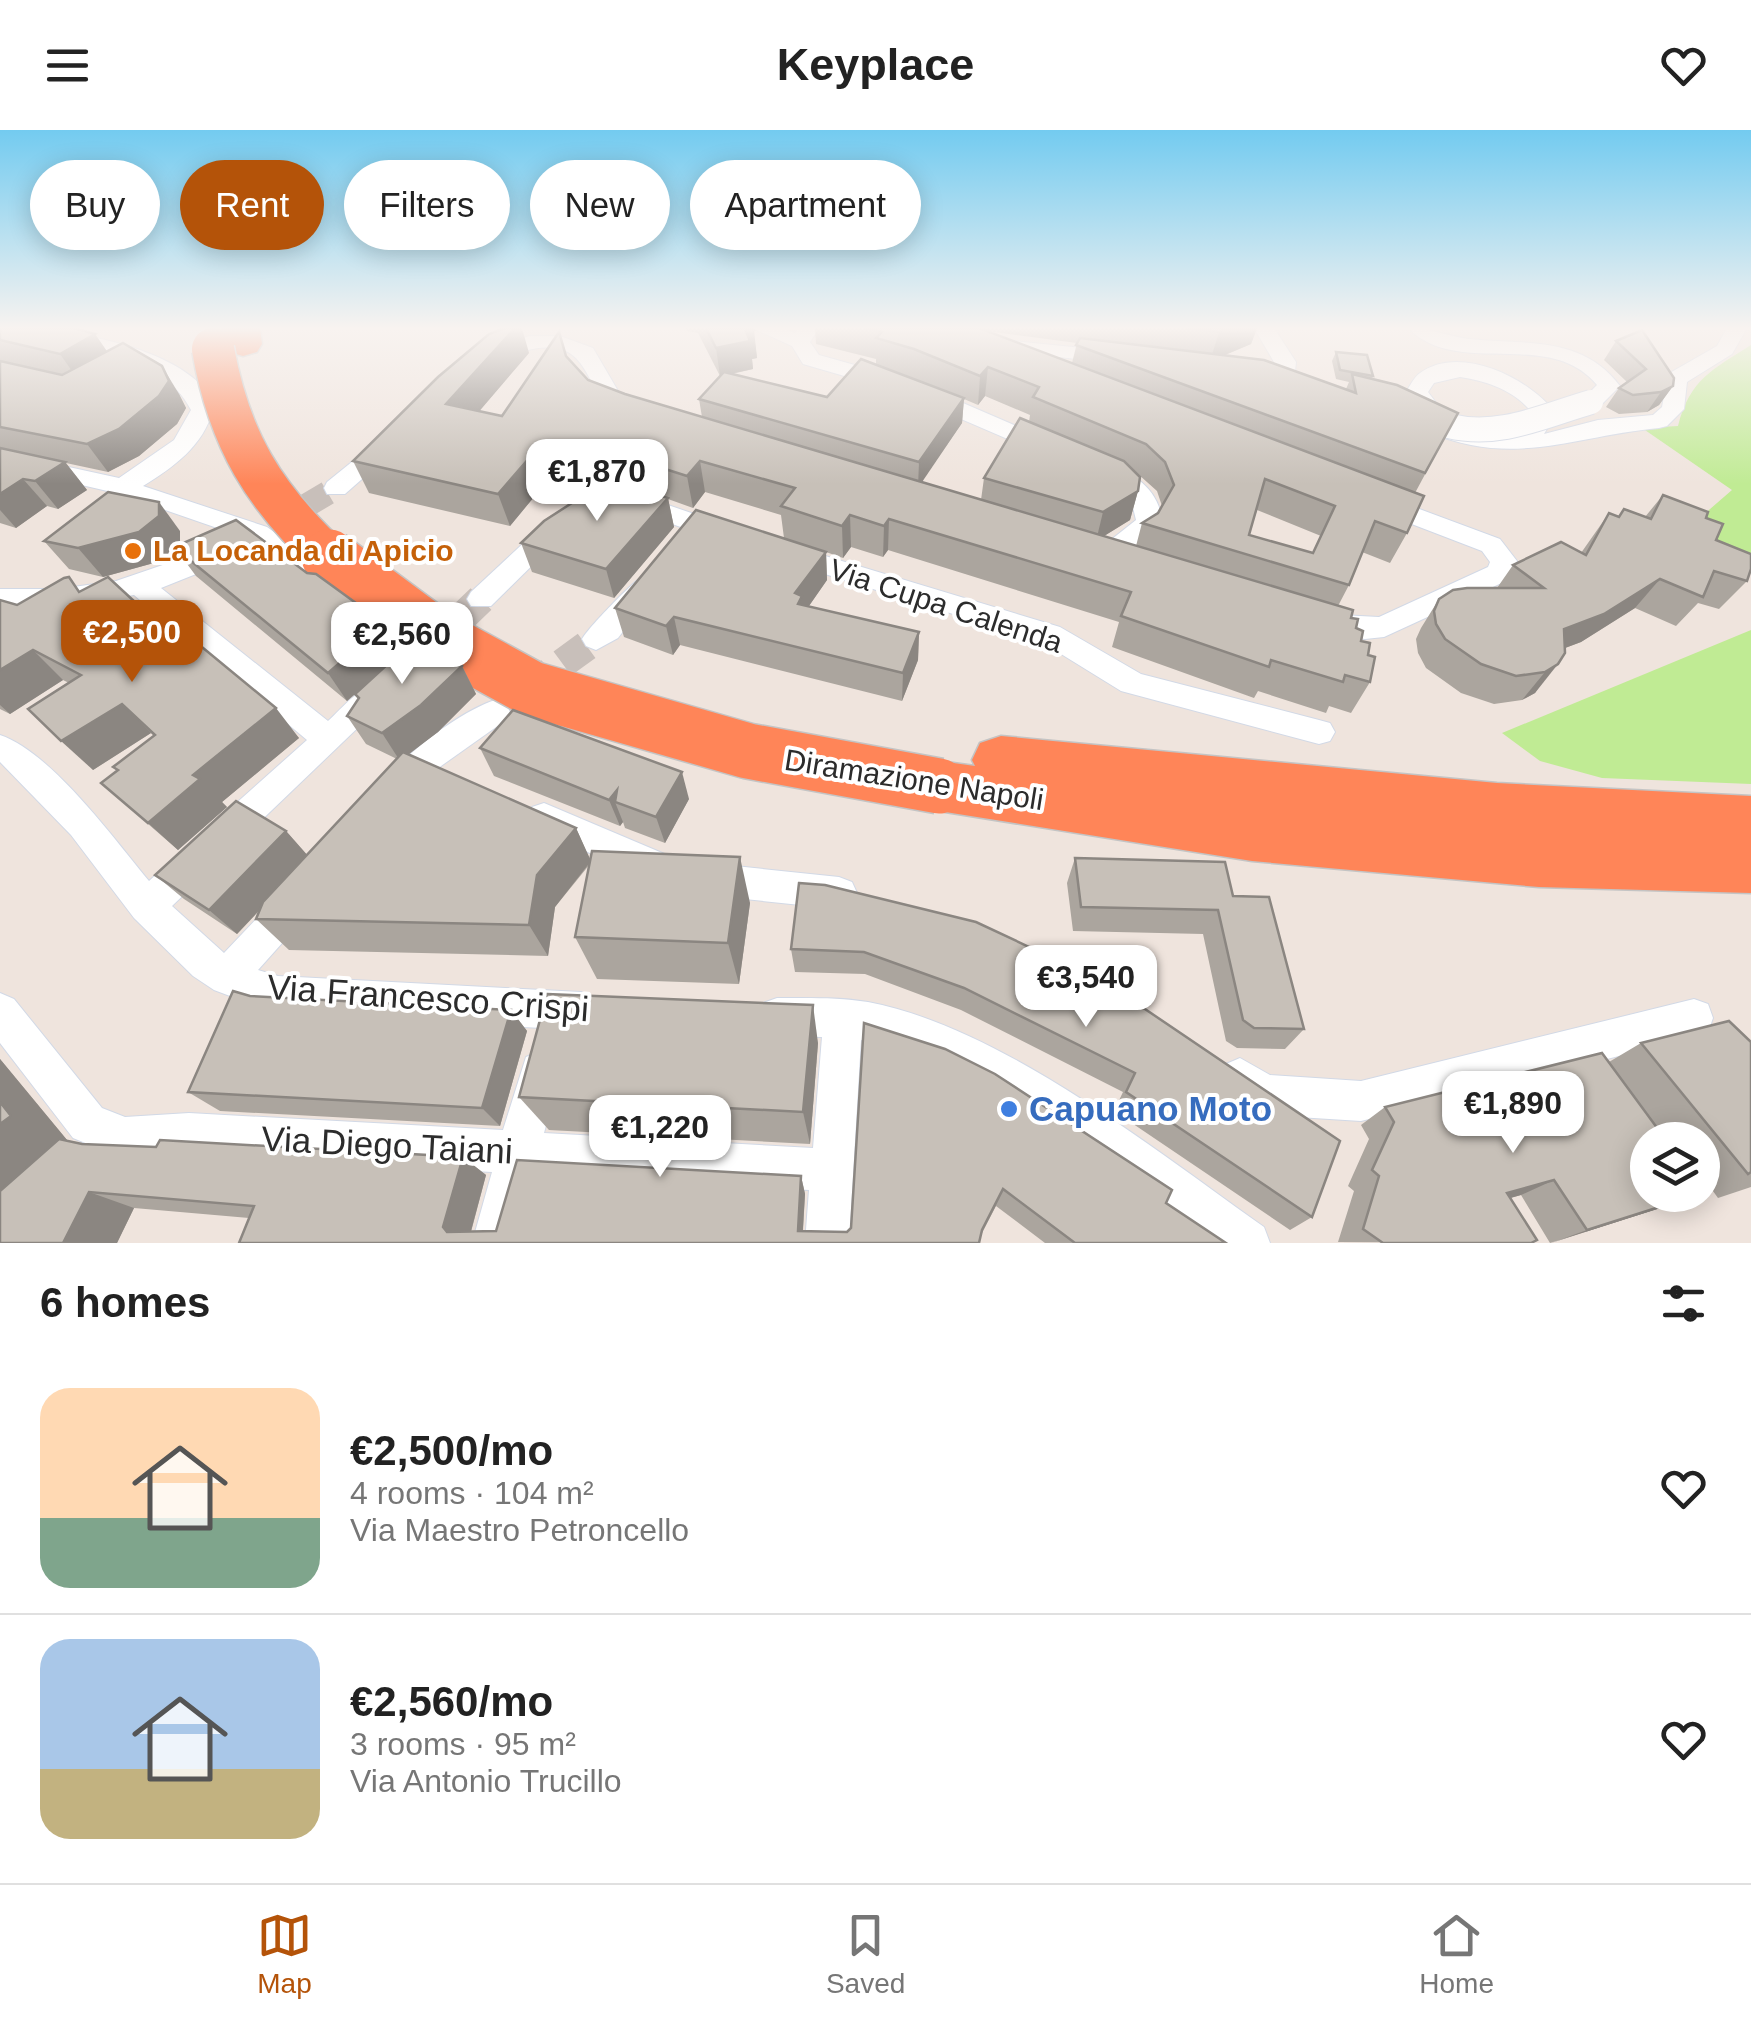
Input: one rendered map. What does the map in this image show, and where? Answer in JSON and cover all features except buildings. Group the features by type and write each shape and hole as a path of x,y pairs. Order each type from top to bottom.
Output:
{"highway":[{"name":"Diramazione Napoli","path":"217,380 251,468 284,513 332,562 387,604 478,662 532,688 689,736 855,776 944,770 1252,834 1539,860 1730,842"}],"street":[{"path":"122,487 151,472 193,433 202,410 191,386 181,380"},
{"path":"602,380 611,399 624,412 649,420"},
{"path":"883,380 1139,490 1149,510 1144,530 1111,551 1098,554 1070,546 1134,566"},
{"path":"1424,380 1417,392 1435,417 1469,432 1504,430 1591,402 1609,386 1603,380"},
{"path":"1498,442 1538,428 1545,414 1539,402 1501,380"},
{"path":"1402,408 1454,434 1498,442 1562,440 1598,426 1659,421 1673,409 1676,380"},
{"path":"336,488 408,427"},
{"path":"0,458 268,528 422,656"},
{"path":"1297,616 1333,628 1384,627 1498,573 1504,561 1500,551 1491,545 1349,490"},
{"name":"Via Cupa Calenda","path":"620,496 690,531 761,545 1050,634 1132,683 1319,732"},
{"path":"481,599 571,518"},
{"path":"0,599 86,598 142,587 226,552 268,528"},
{"path":"596,639 608,631 658,570"},
{"path":"142,587 328,740"},
{"path":"147,906 395,680"},
{"path":"370,820 422,762 495,712"},
{"name":"Via Francesco Crispi","path":"3,753 83,825 147,906 206,963 227,977 278,995 614,1012"},
{"path":"422,762 459,778"},
{"path":"513,803 676,876 828,890 866,899"},
{"path":"227,977 318,877"},
{"path":"494,1243 556,1010"},
{"name":"Via Diego Taiani","path":"0,1012 88,1122 125,1138 190,1134 831,1170"},
{"path":"748,1016 843,1018 881,1025 957,1055 1012,1082 1105,1142 1248,1243"},
{"path":"826,1243 843,1018"},
{"path":"1204,1053 1264,1094 1360,1101 1694,1018"}],"green space":[{"path":"1701,380 1751,380 1751,565 1687,529 1732,490 1642,428 1678,426"},
{"path":"1751,630 1751,784 1602,778 1540,761 1502,733"}],"tunnel":[{"path":"277,523 336,488"},
{"path":"431,647 481,599"},
{"path":"526,690 596,639"}],"place":[{"name":"La Locanda di Apicio","path":"133,551"},
{"name":"Capuano Moto","path":"1009,1109"}]}
